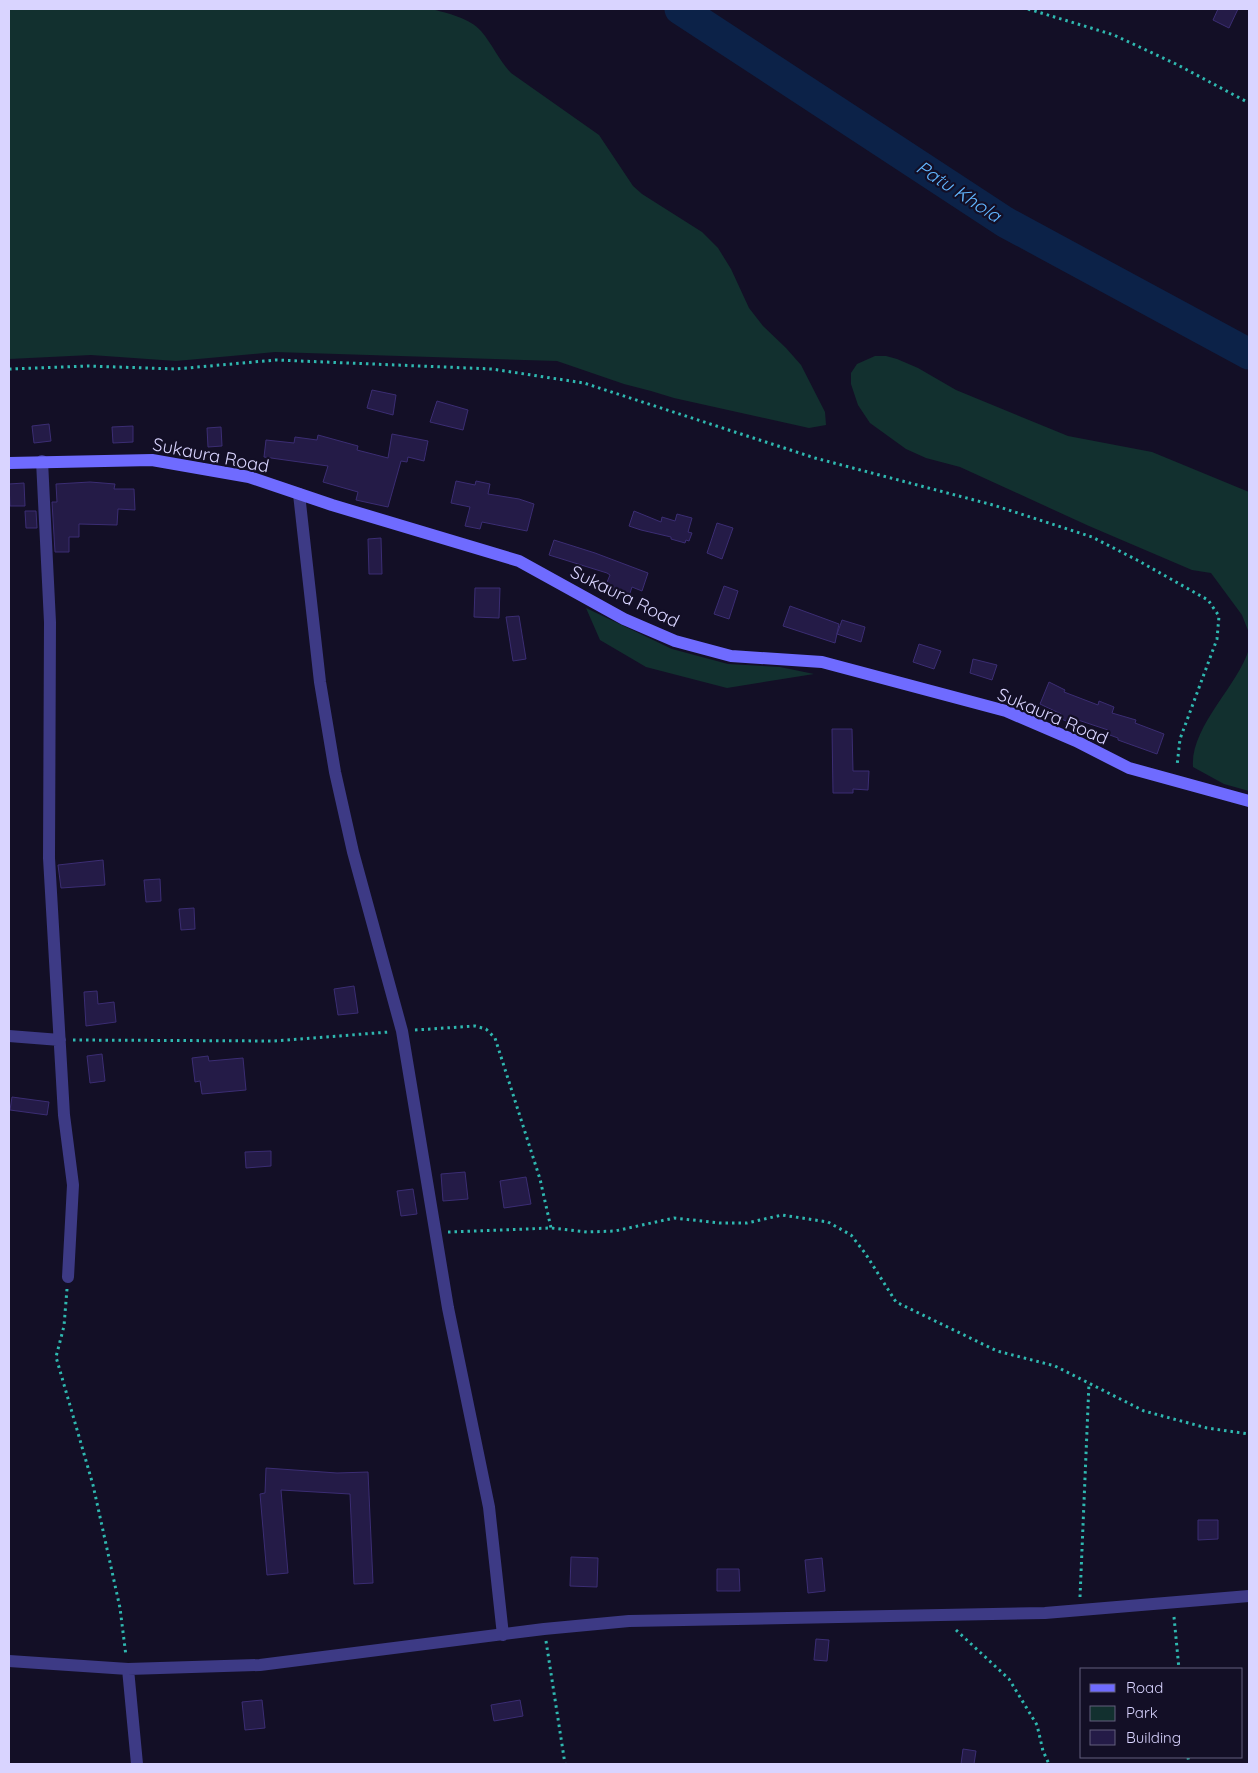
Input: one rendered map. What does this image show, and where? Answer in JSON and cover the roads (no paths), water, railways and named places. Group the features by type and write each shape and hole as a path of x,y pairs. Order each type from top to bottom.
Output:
{"street":[{"name":"Sukaura Road","path":"9,463 152,460 248,477 519,561 624,619 675,641 731,656 822,662 1006,711 1076,741 1129,768 1249,801"},
{"path":"42,461 50,622 49,858 64,1115 73,1186 68,1276"},
{"path":"299,494 320,682 335,772 353,852 402,1031 448,1308 489,1507 502,1635"},
{"path":"9,1036 60,1040"},
{"path":"9,1661 128,1668 260,1665 544,1629 629,1621 1045,1613 1249,1596"},
{"path":"128,1668 137,1764"}],"waterway":[{"name":"Patu Khola","path":"680,9 1005,222 1249,354"}]}
